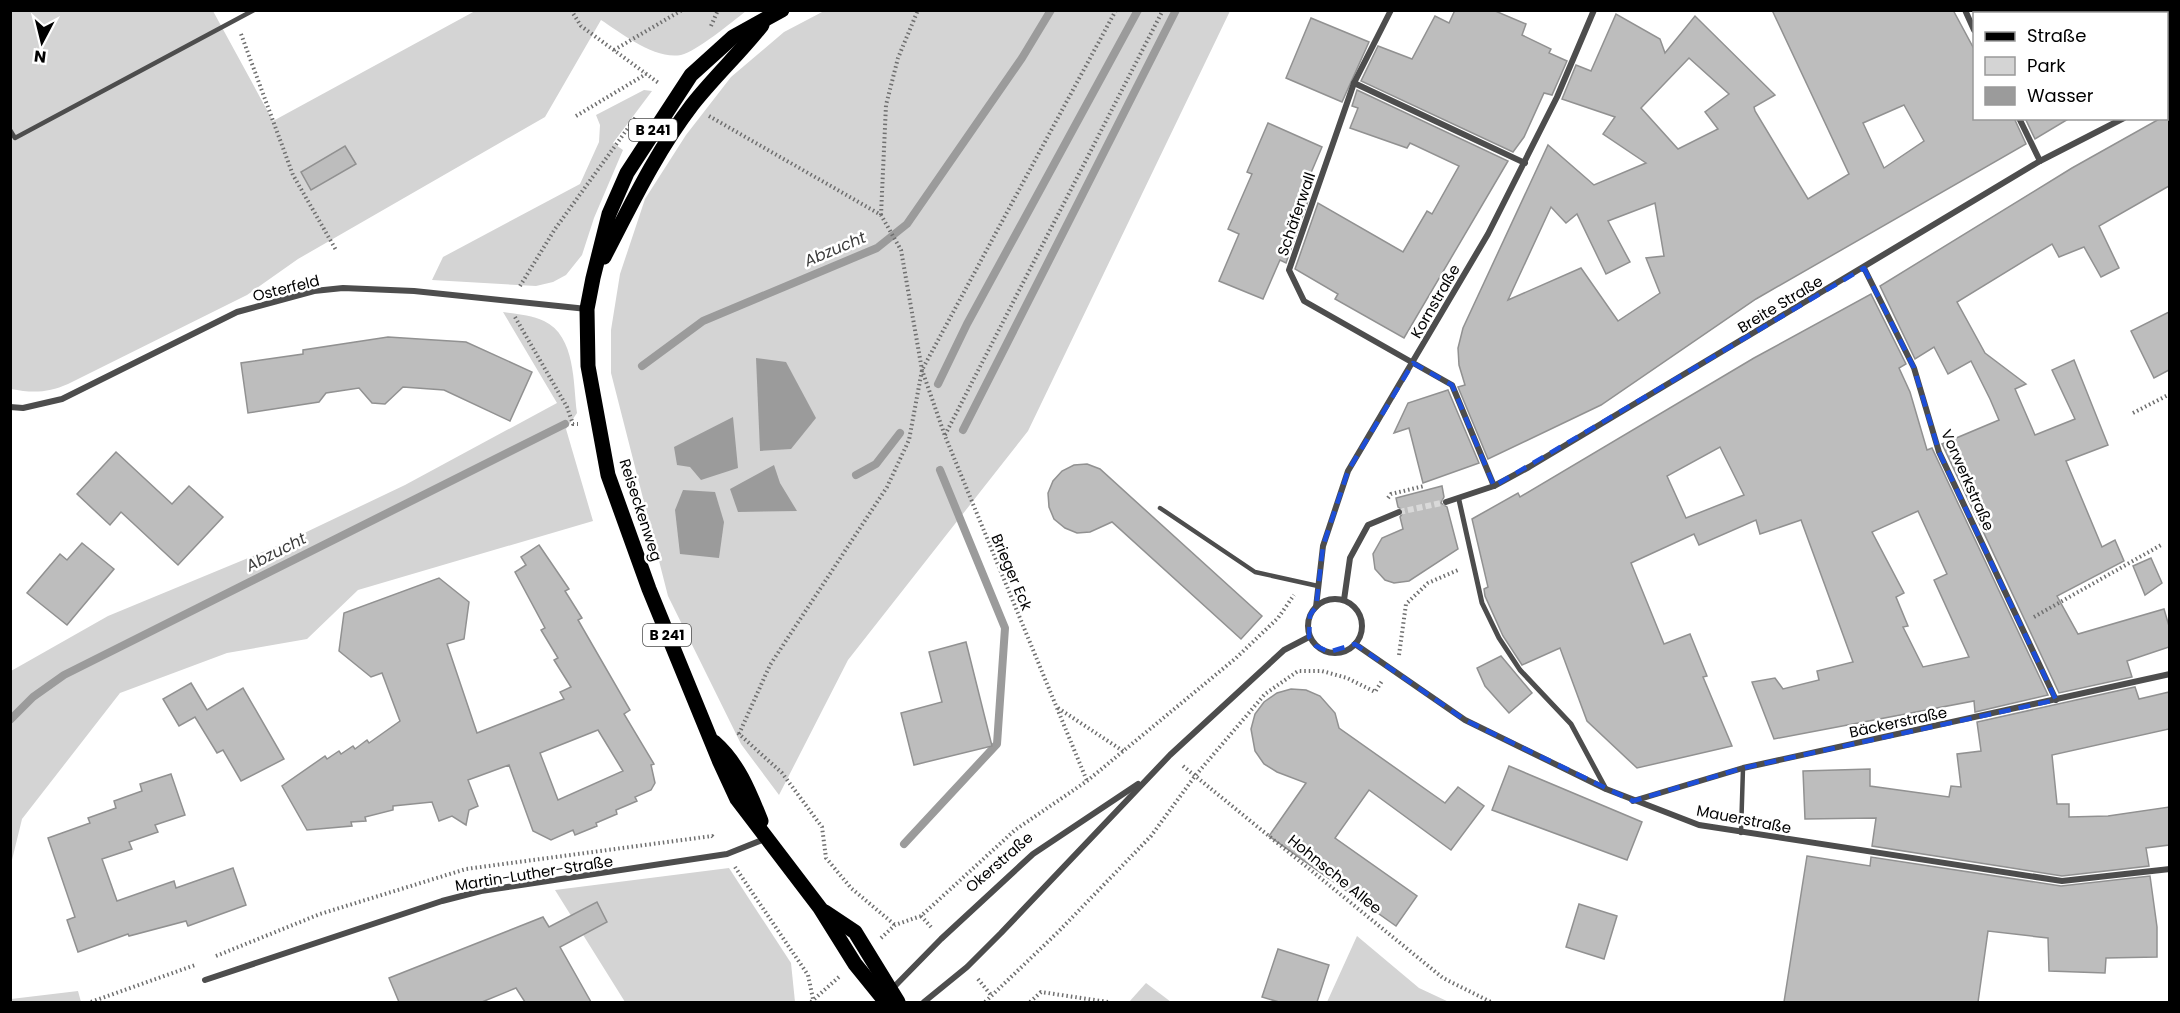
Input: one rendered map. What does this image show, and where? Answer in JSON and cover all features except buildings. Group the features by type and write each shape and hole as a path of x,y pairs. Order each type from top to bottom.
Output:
{"main road":[{"name":"Reiseckenweg","path":"782,10 734,37 691,75 645,143 615,198 587,309 588,366 608,475 653,600 713,741 729,756 748,790 768,837 820,908 855,932 889,999"},
{"name":"Reiseckenweg","path":"593,278 658,155 691,106 716,75 740,54 765,20"}],"street":[{"name":"Schäferwall","path":"1391,10 1354,82 1289,270 1304,301 1452,385 1494,486"},
{"name":"Kornstraße","path":"1316,607 1323,546 1348,471 1488,234 1525,163 1594,10"},
{"path":"1965,10 1973,28"},
{"path":"1354,82 1525,163"},
{"path":"2020,120 2040,161"},
{"name":"Breite Straße","path":"1446,502 1459,500 1494,486 1864,268 2040,161 2120,120"},
{"name":"Vorwerkstraße","path":"1864,268 1914,369 1939,452 2056,700"},
{"name":"Osterfeld","path":"10,407 23,408 62,399 237,312 314,291 343,288 414,291 587,309"},
{"path":"1459,500 1482,603 1499,638 1520,670 1571,724 1606,789"},
{"path":"1344,600 1350,558 1368,525 1399,512"},
{"path":"1329,600 1344,600 1356,608 1362,619 1362,631 1355,644 1344,651 1329,652 1316,646 1310,637 1310,615 1316,607 1329,600"},
{"name":"Okerstraße","path":"924,1002 967,967 995,940 1170,755 1284,650 1310,637"},
{"name":"Mauerstraße","path":"1355,644 1465,720 1606,789 1700,825 2062,881 2169,869"},
{"name":"Bäckerstraße","path":"1633,801 1743,768 2169,674"},
{"name":"Okerstraße","path":"889,999 947,932 1033,854 1146,778"},
{"name":"Martin-Luther-Straße","path":"205,980 442,901 482,891 727,854 768,837"}],"lane":[{"path":"10,130 15,138 254,10"},
{"path":"1160,508 1255,572 1318,586"},
{"path":"1741,833 1743,768"}],"path":[{"path":"571,10 581,26 676,96"},
{"path":"614,50 682,10"},
{"path":"881,215 886,105 898,58 918,10"},
{"path":"1116,10 922,370 909,440 887,487 770,665 739,734 782,772 822,826 826,858 850,888 895,925 921,916 1015,830 1087,781 1244,650 1288,606 1300,583"},
{"path":"945,436 1163,10"},
{"path":"236,21 293,175 336,249"},
{"path":"576,116 646,74"},
{"path":"691,106 881,215 901,250 922,370"},
{"name":"Brieger Eck","path":"922,370 973,509 1087,781"},
{"path":"2133,413 2169,394"},
{"path":"2020,624 2161,545"},
{"path":"986,1002 1092,898 1151,836 1196,776 1265,694 1298,671 1322,671 1347,678 1375,692 1401,652 1406,604 1428,583 1473,564"},
{"path":"1057,708 1123,751"},
{"name":"Hohnsche Allee","path":"1170,755 1443,978 1491,1002"},
{"path":"727,854 808,975 813,999 811,1002"},
{"path":"1030,1002 1041,992 1108,1002"}],"highlighted area":[{"path":"1864,268 1914,368 1939,452 2056,700 1743,768 1633,801 1465,720 1355,644 1329,652 1316,646 1309,637 1310,615 1316,607 1323,546 1348,471 1413,363 1452,385 1494,486"}],"green space":[{"path":"11,11 213,11 273,121 475,11 746,11 705,42 681,55 650,50 601,20 545,117 298,259 247,295 68,384 47,391 33,392 11,389"},
{"path":"824,11 1230,11 1028,431 848,660 779,795 741,744 668,596 611,373 611,330 620,274 645,199 686,135 731,77 784,32"},
{"path":"644,90 652,91 613,143 623,150 594,218 582,255 566,275 553,282 536,286 432,280 443,257 580,184 599,142 600,125 596,115"},
{"path":"503,312 544,321 554,328 567,349 571,362 577,413 566,429 593,521 358,590 307,639 227,653 120,693 22,819 11,864 11,671 108,616 277,546 405,485 557,403"},
{"path":"729,868 791,963 795,1002 625,1002 555,890"},
{"path":"1357,936 1419,988 1449,1002 1327,1002"},
{"path":"1146,983 1171,1002 1129,1002"},
{"path":"78,991 81,1002 11,1002 11,999"}],"water":[{"path":"756,358 786,362 816,418 791,449 760,451"},
{"path":"733,417 738,468 701,480 690,467 677,465 674,447"},
{"path":"774,465 780,483 797,511 738,512 730,489"},
{"path":"683,490 715,492 724,522 719,558 680,554 675,510"}],"waterway":[{"name":"Abzucht","path":"642,366 703,321 877,248 907,224 1022,58 1051,10"},
{"path":"938,384 967,324 1138,10"},
{"path":"963,430 1176,10"},
{"name":"Abzucht","path":"10,720 33,697 64,675 565,424"},
{"path":"856,475 876,464 900,433"},
{"path":"904,844 997,744 1005,628 940,470"}],"tunnel":[{"path":"1399,512 1446,502"}]}
